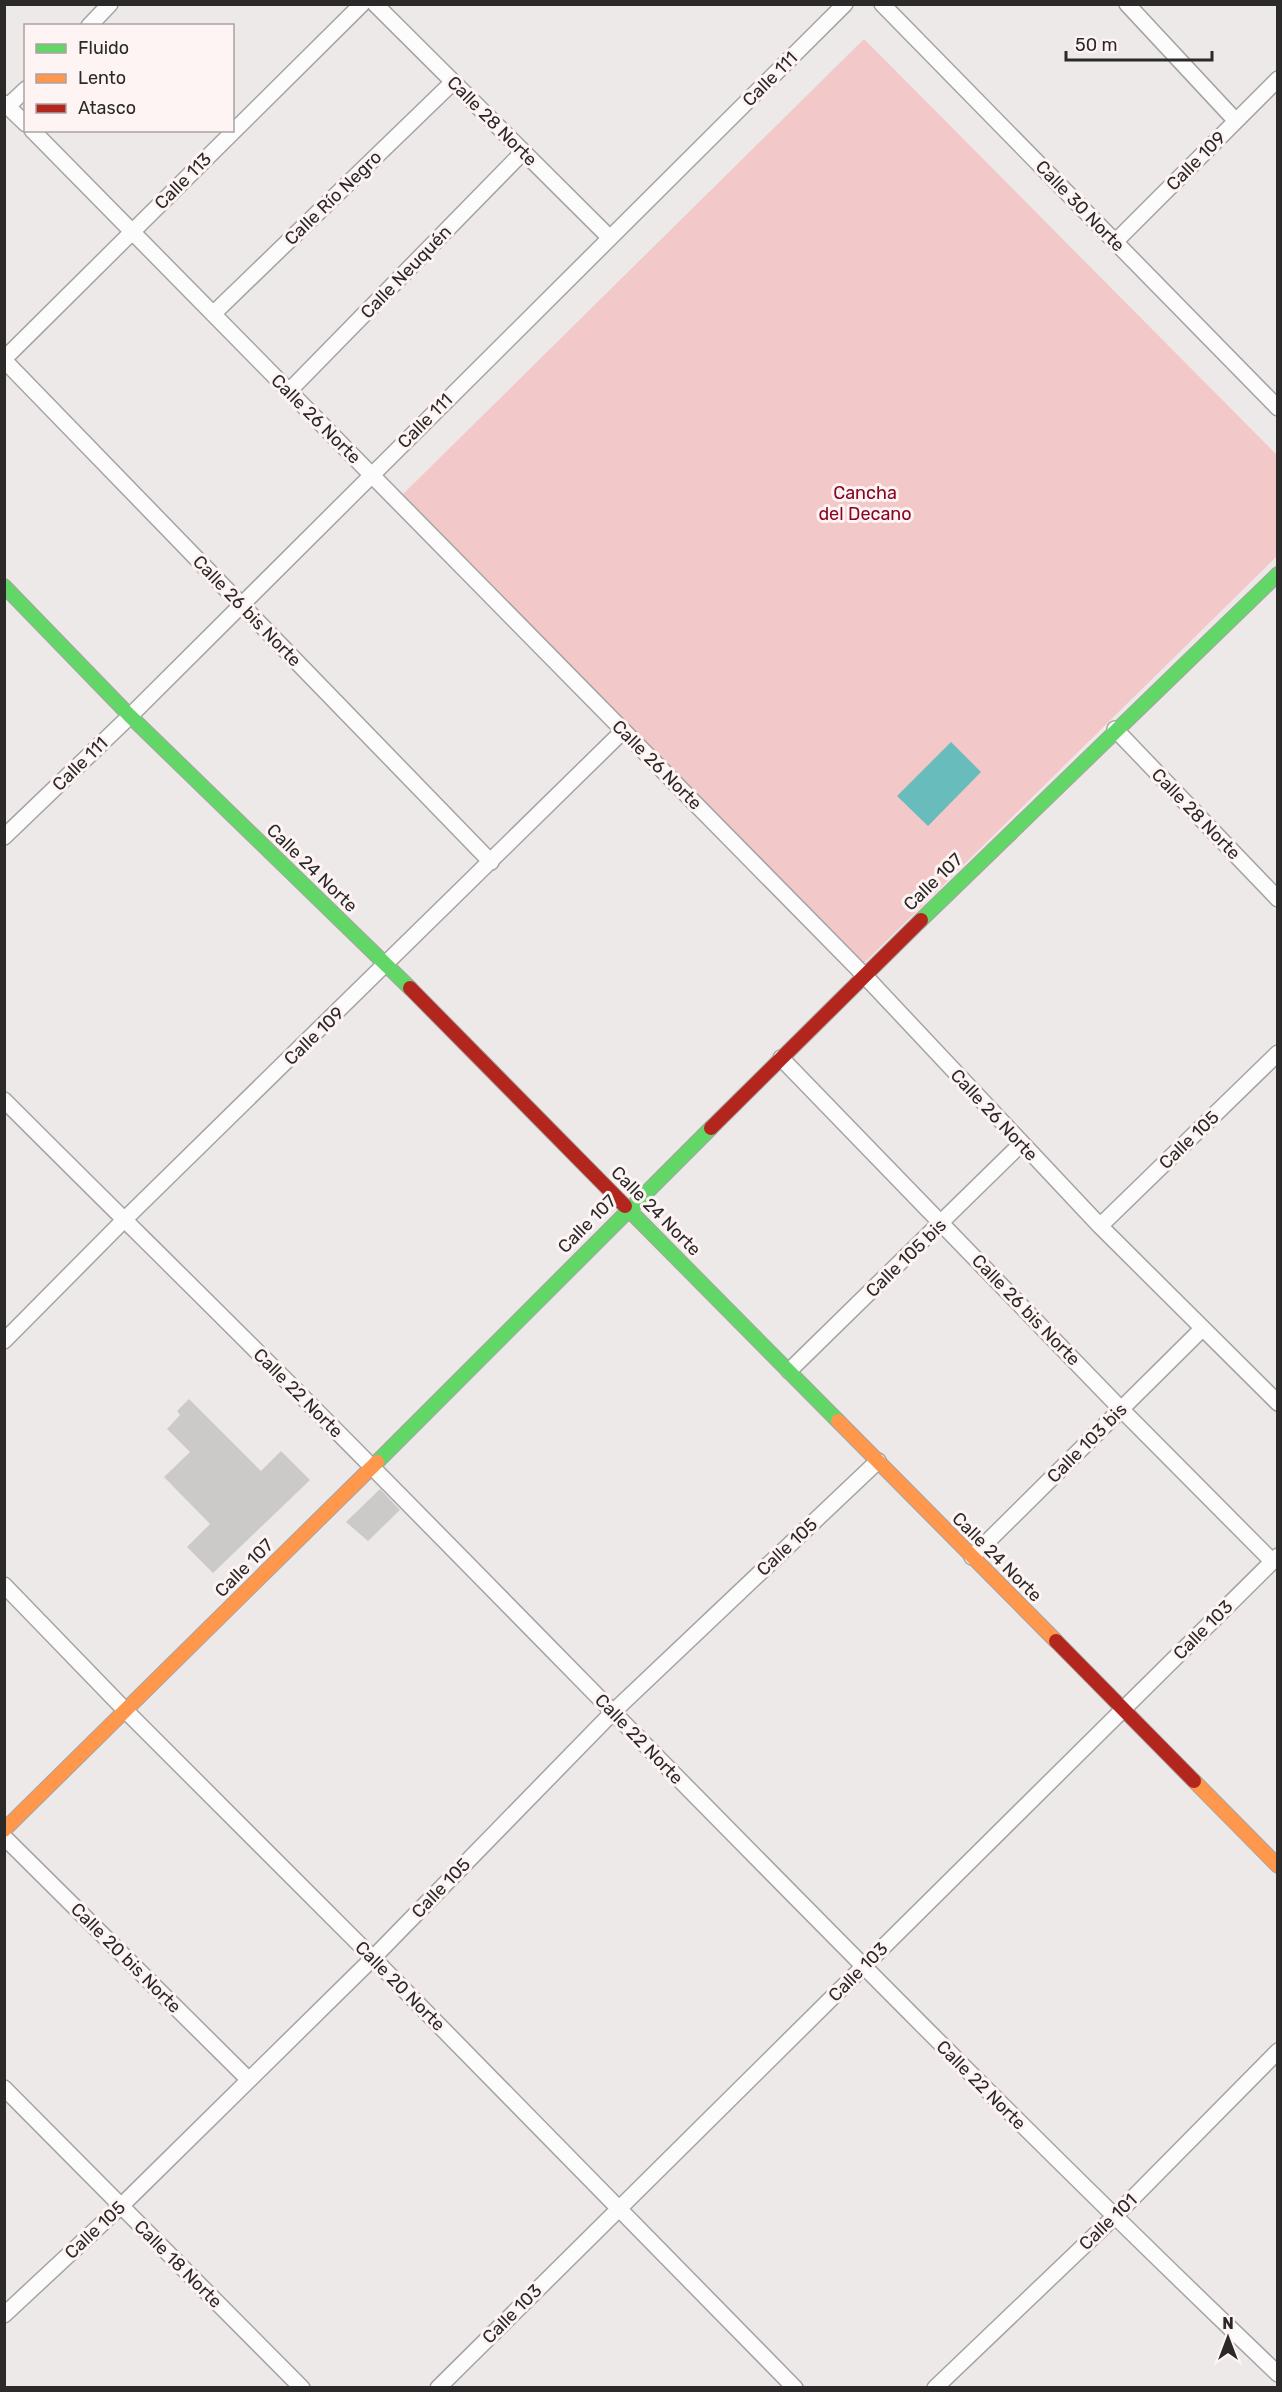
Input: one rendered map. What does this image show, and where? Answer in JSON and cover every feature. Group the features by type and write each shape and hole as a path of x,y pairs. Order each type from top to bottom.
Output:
{"street":[{"path":"91,24 110,4"},
{"name":"Calle 113","path":"234,130 362,4"},
{"name":"Calle 28 Norte","path":"375,4 609,238"},
{"name":"Calle 111","path":"4,837 130,716 845,4"},
{"name":"Calle 30 Norte","path":"882,4 1278,408"},
{"path":"1127,4 1236,121"},
{"name":"Calle 109","path":"1115,242 1278,79"},
{"name":"Calle Río Negro","path":"213,314 453,82"},
{"path":"24,91 6,105 24,122"},
{"name":"Calle 26 Norte","path":"34,132 864,975 1100,1226 1278,1403"},
{"name":"Calle 113","path":"4,359 232,132"},
{"name":"Calle Neuquén","path":"289,391 524,152"},
{"name":"Calle 26 bis Norte","path":"4,359 491,862"},
{"name":"Calle 107","path":"4,1830 372,1467 864,975 1115,729 1278,574"},
{"name":"Calle 24 Norte","path":"4,586 130,716 387,965 1278,1866"},
{"name":"Calle 28 Norte","path":"1115,729 1278,899"},
{"name":"Calle 109","path":"4,1341 124,1220 387,965 623,731"},
{"name":"Calle 105","path":"1100,1226 1278,1053"},
{"name":"Calle 26 bis Norte","path":"781,1058 1121,1409 1275,1558"},
{"name":"Calle 22 Norte","path":"4,1100 372,1467 863,1967 1114,2217 1278,2374"},
{"name":"Calle 105 bis","path":"789,1371 1021,1144"},
{"name":"Calle 103 bis","path":"972,1557 1202,1329"},
{"name":"Calle 105","path":"4,2315 121,2206 373,1958 613,1712 878,1461"},
{"name":"Calle 103","path":"438,2388 1275,1558"},
{"name":"Calle 20 Norte","path":"4,1585 795,2388"},
{"name":"Calle 20 bis Norte","path":"4,1837 248,2079"},
{"name":"Calle 101","path":"934,2388 1114,2217 1278,2051"},
{"name":"Calle 18 Norte","path":"4,2088 302,2388"}],"green space":[{"name":"Cancha del Decano","path":"864,39 1277,455 1277,556 863,964 399,498"}],"water":[{"path":"951,742 981,772 928,826 897,796"}],"building":[{"path":"189,1399 261,1471 281,1451 310,1480 213,1573 187,1547 210,1524 164,1477 190,1452 167,1429 180,1415 177,1411"},
{"path":"380,1489 400,1510 368,1541 346,1522"}],"traffic: fast":[{"path":"921,920 1278,574"},
{"path":"4,586 130,716 410,988"},
{"path":"377,1462 711,1128"},
{"path":"625,1206 838,1421"}],"traffic: slow":[{"path":"838,1421 1056,1641"},
{"path":"4,1830 377,1462"},
{"path":"1194,1781 1278,1866"}],"traffic: jam":[{"path":"711,1128 921,920"},
{"path":"410,988 625,1206"},
{"path":"1056,1641 1194,1781"}]}
